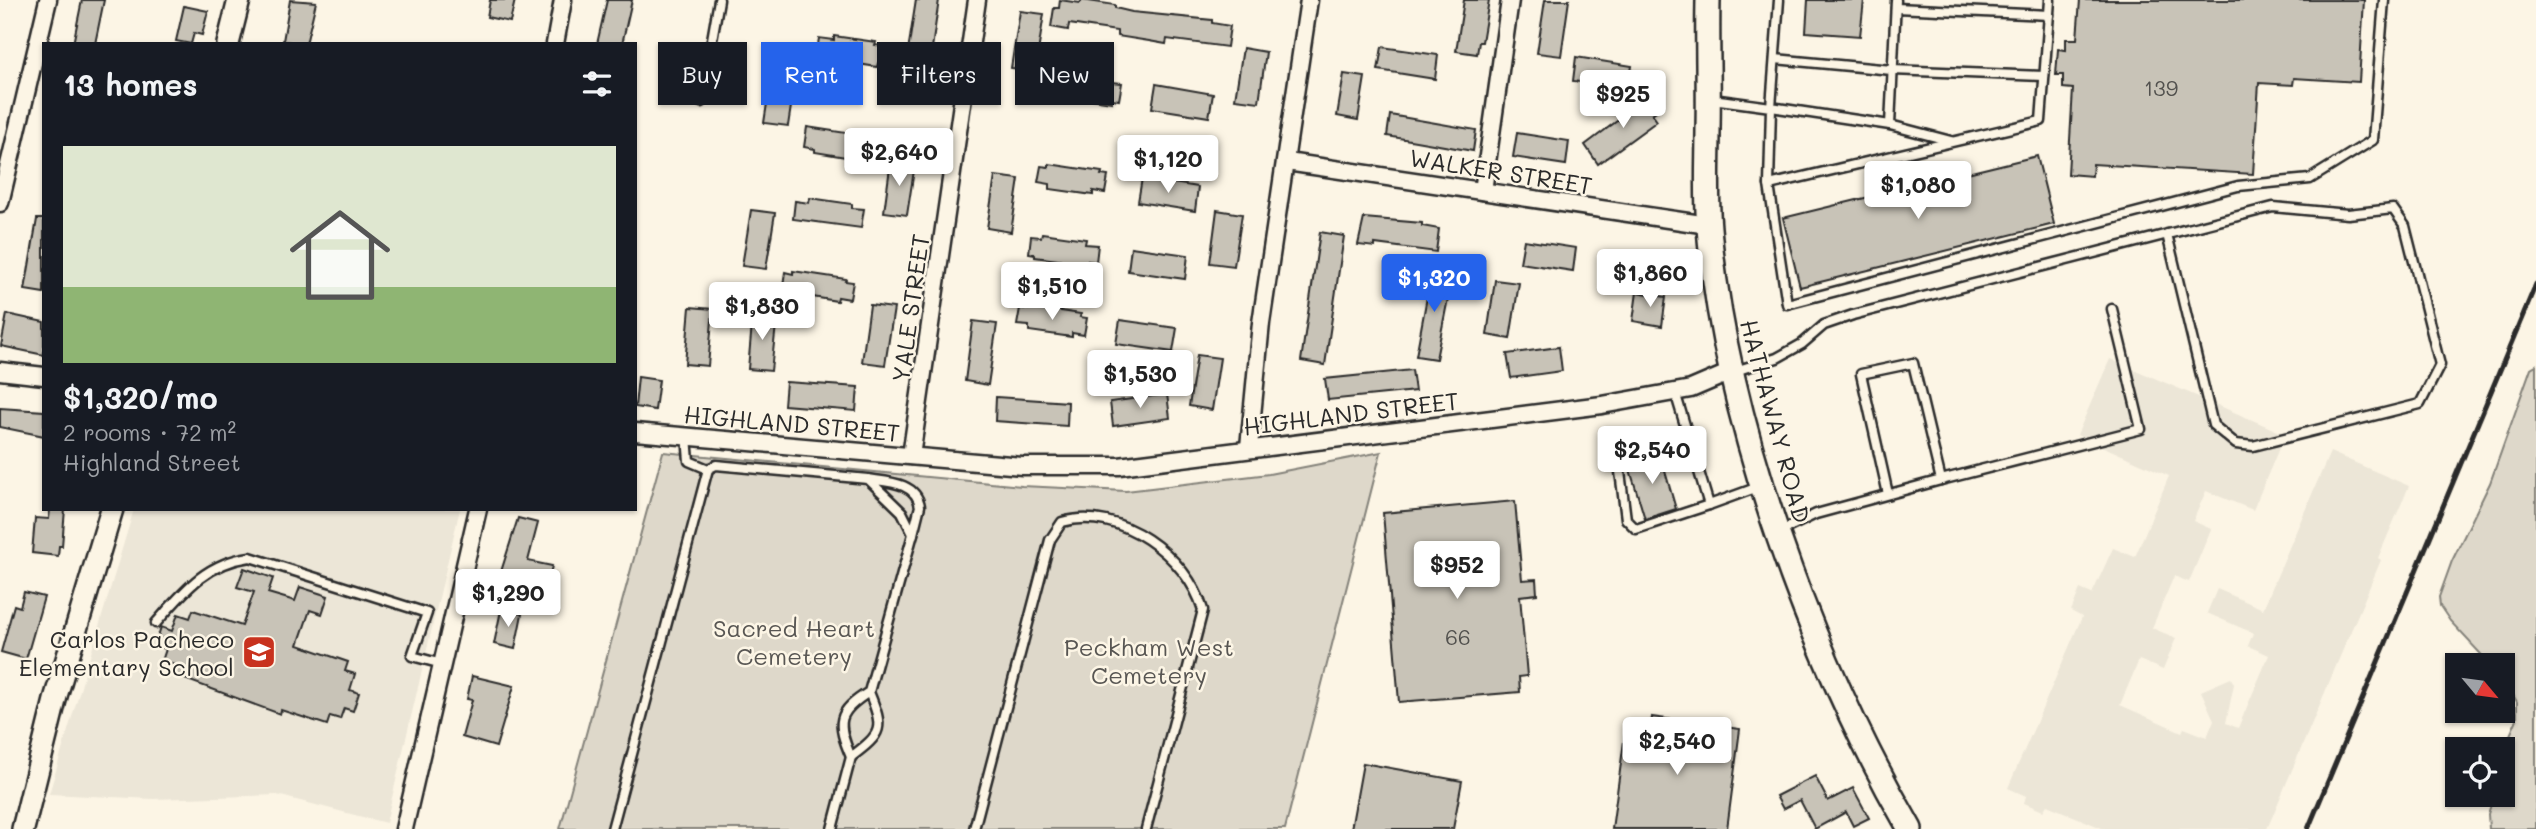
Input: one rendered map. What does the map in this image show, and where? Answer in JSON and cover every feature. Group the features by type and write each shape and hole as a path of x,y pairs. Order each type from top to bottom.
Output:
{"main road":[{"name":"HATHAWAY ROAD","path":"1708,0 1708,225 1714,278 1733,371 1763,485 1779,532 1849,710 1910,829"}],"street":[{"path":"0,203 48,0"},
{"path":"228,42 239,0"},
{"path":"555,42 563,0"},
{"name":"YALE STREET","path":"911,456 977,0"},
{"path":"1249,447 1261,323 1309,0"},
{"path":"1483,191 1510,0"},
{"name":"WALKER STREET","path":"1287,162 1708,225"},
{"path":"0,371 42,376"},
{"name":"HIGHLAND STREET","path":"637,432 1022,466 1078,468 1160,462 1249,447 1398,432 1675,392 1690,389 1733,371"},
{"path":"23,829 57,696 111,511"},
{"path":"404,829 478,511"}],"lane":[{"path":"712,42 719,0"},
{"path":"1779,0 1771,107 1769,186 1787,304 2238,186 2310,178 2373,140 2384,0"},
{"path":"1769,186 2041,121 2050,0"},
{"path":"1890,125 1896,4 2049,15"},
{"path":"1775,59 1892,69 2045,76"},
{"path":"1708,99 1890,125 1955,142"},
{"path":"1733,371 1777,358 1802,344 1824,325 1853,315 2166,234 2273,207 2348,214 2393,209 2405,226 2440,365 2420,404 2253,446 2236,444 2213,425 2166,234"},
{"path":"1779,532 1816,514 2141,429 2112,309"},
{"path":"1888,494 1861,374 1913,363 1941,480"},
{"path":"1675,392 1709,505"},
{"path":"1688,435 1618,456 1626,519 1636,529 1763,485"},
{"path":"687,436 689,461 708,469"},
{"path":"612,829 708,469 716,465 901,485 913,491 920,506 870,692 880,729 872,740 851,757"},
{"path":"868,480 902,512 913,534"},
{"path":"974,829 1050,540 1062,522 1088,519 1132,531 1151,541 1188,577 1203,610 1146,829"},
{"path":"156,623 186,588 225,561 250,557 427,613 412,656 442,664"},
{"path":"831,829 851,757 841,729 841,718 851,703 870,692"}],"shaded area":[{"path":"2110,359 2285,434 2253,510 2206,491 2193,521 2211,529 2189,582 2174,576 2152,628 2176,638 2163,670 2139,660 2120,705 2182,732 2184,728 2207,737 2214,720 2201,691 2231,678 2234,684 2226,723 2238,728 2269,655 2248,646 2253,633 2207,613 2217,589 2263,609 2330,452 2409,486 2378,558 2381,560 2267,829 2104,829 2047,805 2043,811 2024,803 2026,796 2008,788 2082,617 2071,611 2080,589 2092,594 2113,548 2135,557 2169,476 2077,435"},
{"name":"Carlos Pacheco Elementary School","path":"133,511 460,511 386,823 277,795 153,799 49,794"}],"green space":[{"path":"2536,365 2536,829 2489,829 2490,807 2515,807 2515,737 2509,737 2517,719 2515,653 2480,653 2450,621 2440,606 2439,597 2452,561 2490,483 2531,368"},
{"path":"663,452 1022,486 1126,491 1269,474 1381,452 1285,829 560,829"}],"building":[{"path":"82,0 104,0 95,42 73,42"},
{"path":"290,0 316,2 306,42 283,41"},
{"path":"490,0 515,0 510,22 487,17"},
{"path":"607,0 632,0 622,42 597,42"},
{"path":"916,0 939,0 933,42 909,42"},
{"path":"1060,0 1080,3 1082,0 1115,5 1115,8 1132,12 1212,20 1212,23 1230,26 1227,47 1167,39 1166,44 1117,36 1117,31 1069,24 1068,30 1051,27 1054,8 1059,8"},
{"path":"1464,0 1489,0 1482,42 1479,42 1477,54 1456,51"},
{"path":"1545,0 1569,0 1561,56 1537,53"},
{"path":"1808,0 1864,0 1860,36 1806,32"},
{"path":"2080,0 2364,0 2359,82 2294,78 2293,85 2259,83 2253,174 2093,164 2092,176 2068,174 2073,89 2063,88 2063,75 2056,75 2058,49 2066,50 2066,39 2077,39"},
{"path":"184,6 208,11 202,35 194,33 192,42 176,41"},
{"path":"1020,11 1044,14 1040,42 1015,42"},
{"path":"834,36 876,42 877,67 863,65 863,42 818,42 819,38 834,40"},
{"path":"1015,43 1015,68 1011,68"},
{"path":"1382,47 1438,55 1435,79 1378,70"},
{"path":"1243,48 1266,52 1259,102 1235,99"},
{"path":"1576,57 1632,66 1628,90 1573,81"},
{"path":"1344,74 1365,77 1358,120 1337,116"},
{"path":"1114,82 1122,83 1119,100 1114,99"},
{"path":"1156,84 1213,94 1209,117 1152,108"},
{"path":"1644,95 1656,111 1652,114 1657,121 1598,164 1585,145 1633,109 1631,105"},
{"path":"767,105 791,105 788,126 764,123"},
{"path":"1390,115 1476,130 1473,151 1387,136"},
{"path":"807,127 866,136 866,139 874,141 871,157 859,155 858,159 815,152 815,149 804,147"},
{"path":"1517,133 1569,141 1566,165 1513,157"},
{"path":"2037,156 2054,224 1800,287 1783,218"},
{"path":"891,160 915,164 907,215 884,212"},
{"path":"1049,164 1102,172 1101,175 1108,176 1105,193 1093,191 1093,195 1050,189 1050,184 1038,182 1041,166 1049,167"},
{"path":"995,176 1019,179 1011,232 987,228"},
{"path":"1142,178 1198,187 1195,211 1138,202"},
{"path":"810,198 852,204 852,208 864,209 861,228 793,219 795,201 809,203"},
{"path":"751,210 775,213 766,269 742,266"},
{"path":"1217,210 1242,214 1234,266 1210,263"},
{"path":"1364,218 1422,223 1422,226 1439,229 1436,252 1375,244 1375,247 1358,245"},
{"path":"37,219 42,219 42,293 25,290"},
{"path":"1320,232 1344,236 1325,365 1301,361"},
{"path":"1042,233 1086,239 1085,244 1098,245 1096,262 1088,261 1088,264 1035,257 1035,254 1029,253 1031,236 1041,237"},
{"path":"1524,240 1576,248 1573,271 1520,263"},
{"path":"1131,247 1188,255 1185,279 1128,271"},
{"path":"1622,256 1652,260 1647,290 1617,285"},
{"path":"1432,270 1453,273 1436,359 1416,356"},
{"path":"793,271 853,282 850,299 838,297 837,301 782,292 785,272 793,274"},
{"path":"1495,280 1519,283 1510,339 1487,335"},
{"path":"1637,292 1666,297 1662,326 1633,321"},
{"path":"870,305 894,308 885,365 862,362"},
{"path":"1028,306 1081,314 1080,317 1087,318 1084,335 1072,333 1072,337 1029,331 1029,326 1017,325 1020,308 1028,309"},
{"path":"690,307 713,309 708,366 685,364"},
{"path":"753,312 777,315 771,371 748,369"},
{"path":"7,314 42,322 42,355 1,346"},
{"path":"1120,320 1177,328 1173,352 1116,344"},
{"path":"973,321 997,324 988,385 965,381"},
{"path":"1559,347 1562,371 1511,378 1507,354"},
{"path":"1197,355 1220,358 1212,410 1189,406"},
{"path":"1412,370 1415,391 1328,400 1325,379"},
{"path":"638,377 659,380 655,410 637,407"},
{"path":"786,382 858,387 856,411 784,405"},
{"path":"1167,394 1170,418 1113,426 1110,402"},
{"path":"996,397 1068,402 1067,426 995,421"},
{"path":"0,408 42,411 42,436 0,427"},
{"path":"1660,454 1676,509 1645,519 1628,463"},
{"path":"1515,501 1522,580 1536,579 1537,594 1520,596 1527,676 1519,677 1520,692 1399,702 1383,513"},
{"path":"50,511 65,511 62,546 59,546 58,556 32,553 35,518 49,519"},
{"path":"518,518 538,523 528,561 552,566 548,582 536,579 534,586 499,578"},
{"path":"244,568 273,578 268,593 295,601 300,587 328,596 322,614 310,610 298,645 348,662 345,671 355,674 350,690 359,693 353,711 344,708 340,719 330,716 327,725 281,710 280,714 171,674 174,665 162,661 166,649 155,645 161,627 172,631 178,614 190,618 193,610 242,626 254,592 237,587"},
{"path":"24,592 44,597 26,659 1,652 14,605 20,607"},
{"path":"501,610 522,614 515,649 494,644"},
{"path":"472,676 514,686 496,747 462,737 472,700 467,699"},
{"path":"1652,717 1740,729 1727,829 1612,829 1625,734 1649,738"},
{"path":"1363,763 1462,781 1453,829 1351,829"},
{"path":"1815,776 1828,801 1853,788 1869,818 1853,826 1846,812 1815,829 1800,800 1783,809 1776,796"}],"railway":[{"path":"2308,829 2536,284"}],"place":[{"name":"Carlos Pacheco Elementary School","path":"259,652"}],"park label":[{"name":"Sacred Heart Cemetery","path":"794,641"},
{"name":"Peckham West Cemetery","path":"1149,660"}]}
